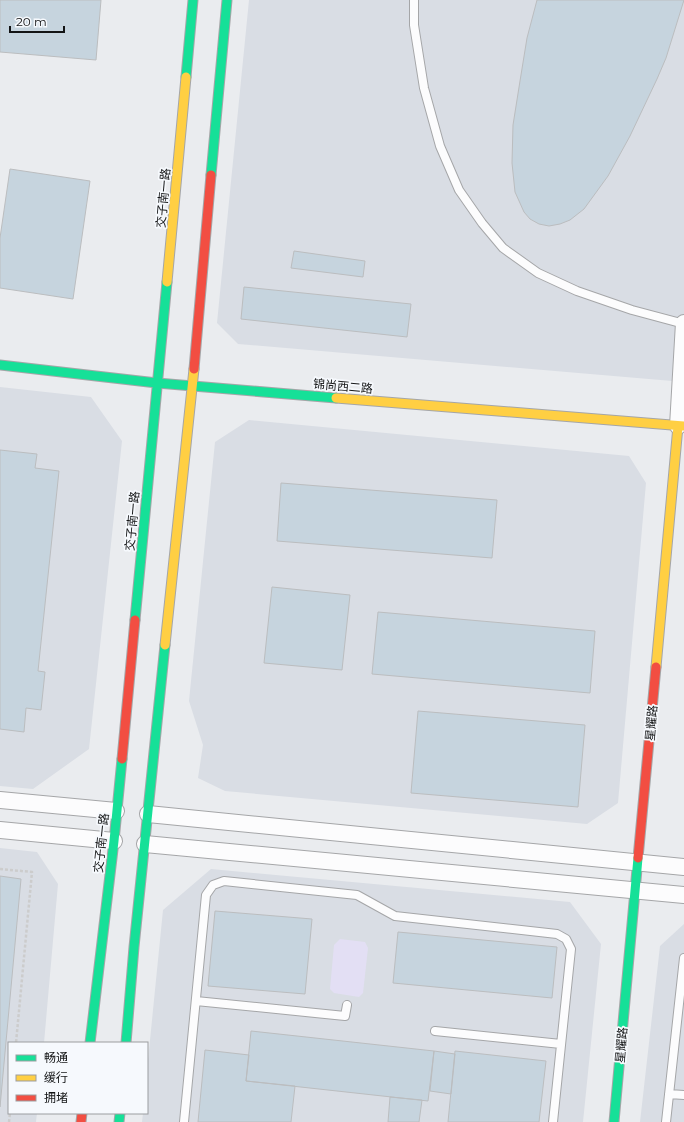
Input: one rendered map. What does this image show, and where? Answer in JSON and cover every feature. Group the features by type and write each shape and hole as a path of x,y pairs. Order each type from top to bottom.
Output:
{"street":[{"name":"交子南一路","path":"90,1042 114,841 194,0"},
{"path":"126,1042 134,947 192,386 227,0"},
{"name":"星耀路","path":"614,1122 635,890 681,426 684,324"},
{"name":"锦尚西二路","path":"0,365 157,383 681,426"},
{"path":"0,800 116,811"},
{"path":"148,814 684,867"},
{"path":"0,830 114,841"},
{"path":"145,844 684,895"}],"lane":[{"path":"414,0 414,25 424,88 440,146 459,190 482,223 503,248 538,273 577,291 632,310 684,324"},
{"path":"184,1122 206,895 212,885 224,881 357,895 395,916 557,934 566,939 571,949 553,1122"},
{"path":"666,1122 684,958"},
{"path":"196,1001 346,1016 347,1005"},
{"path":"435,1031 561,1044"},
{"path":"670,1094 684,1095"}],"path":[{"path":"0,869 32,872 16,1042"}],"shaded area":[{"path":"249,0 684,0 684,382 238,344 217,323"},
{"path":"0,387 91,397 122,441 89,749 33,789 0,786"},
{"path":"249,420 629,456 646,483 618,803 587,824 225,791 198,778 203,745 189,701 215,442"},
{"path":"0,848 37,852 58,884 44,1042 8,1042 8,1114 37,1114 36,1122 0,1122"},
{"path":"211,869 570,902 601,944 583,1122 142,1122 143,1114 148,1114 148,1060 163,910"},
{"path":"684,924 684,1122 640,1122 660,946"},
{"path":"340,939 365,942 368,948 363,993 359,997 334,993 330,989 334,945"}],"building":[{"path":"0,0 101,0 96,60 0,52"},
{"path":"537,0 684,0 666,58 657,79 630,136 608,176 584,209 570,220 549,226 539,224 530,219 524,212 515,192 512,163 513,125 527,38"},
{"path":"10,169 90,181 73,299 0,288 0,238"},
{"path":"294,251 365,261 363,277 291,268"},
{"path":"244,287 411,304 407,337 241,319"},
{"path":"0,450 37,454 35,468 59,471 38,671 45,672 41,710 26,708 24,732 0,729"},
{"path":"281,483 497,500 492,558 277,541"},
{"path":"272,587 350,595 342,670 264,663"},
{"path":"378,612 595,631 590,693 372,674"},
{"path":"418,711 585,725 578,807 411,793"},
{"path":"0,876 21,879 0,1107"},
{"path":"215,911 312,919 305,994 208,986"},
{"path":"398,932 557,947 552,998 393,983"},
{"path":"251,1031 434,1051 428,1101 246,1081"},
{"path":"205,1050 249,1055 246,1081 295,1086 291,1122 198,1122"},
{"path":"434,1051 455,1054 451,1094 430,1091"},
{"path":"455,1051 546,1061 539,1122 448,1122"},
{"path":"390,1097 422,1100 419,1122 388,1122"}],"traffic: fast":[{"path":"186,77 193,0"},
{"path":"211,175 227,0"},
{"path":"135,620 167,282"},
{"path":"0,365 157,383 336,398"},
{"path":"126,1042 134,947 165,645"},
{"path":"90,1042 114,841 122,759"},
{"path":"614,1122 638,858"},
{"path":"119,1122 120,1114"}],"traffic: slow":[{"path":"167,282 186,77"},
{"path":"165,645 194,369"},
{"path":"336,398 684,426"},
{"path":"656,667 678,426"}],"traffic: jam":[{"path":"194,369 211,175"},
{"path":"122,759 135,620"},
{"path":"638,858 656,667"},
{"path":"81,1122 82,1114"}]}
